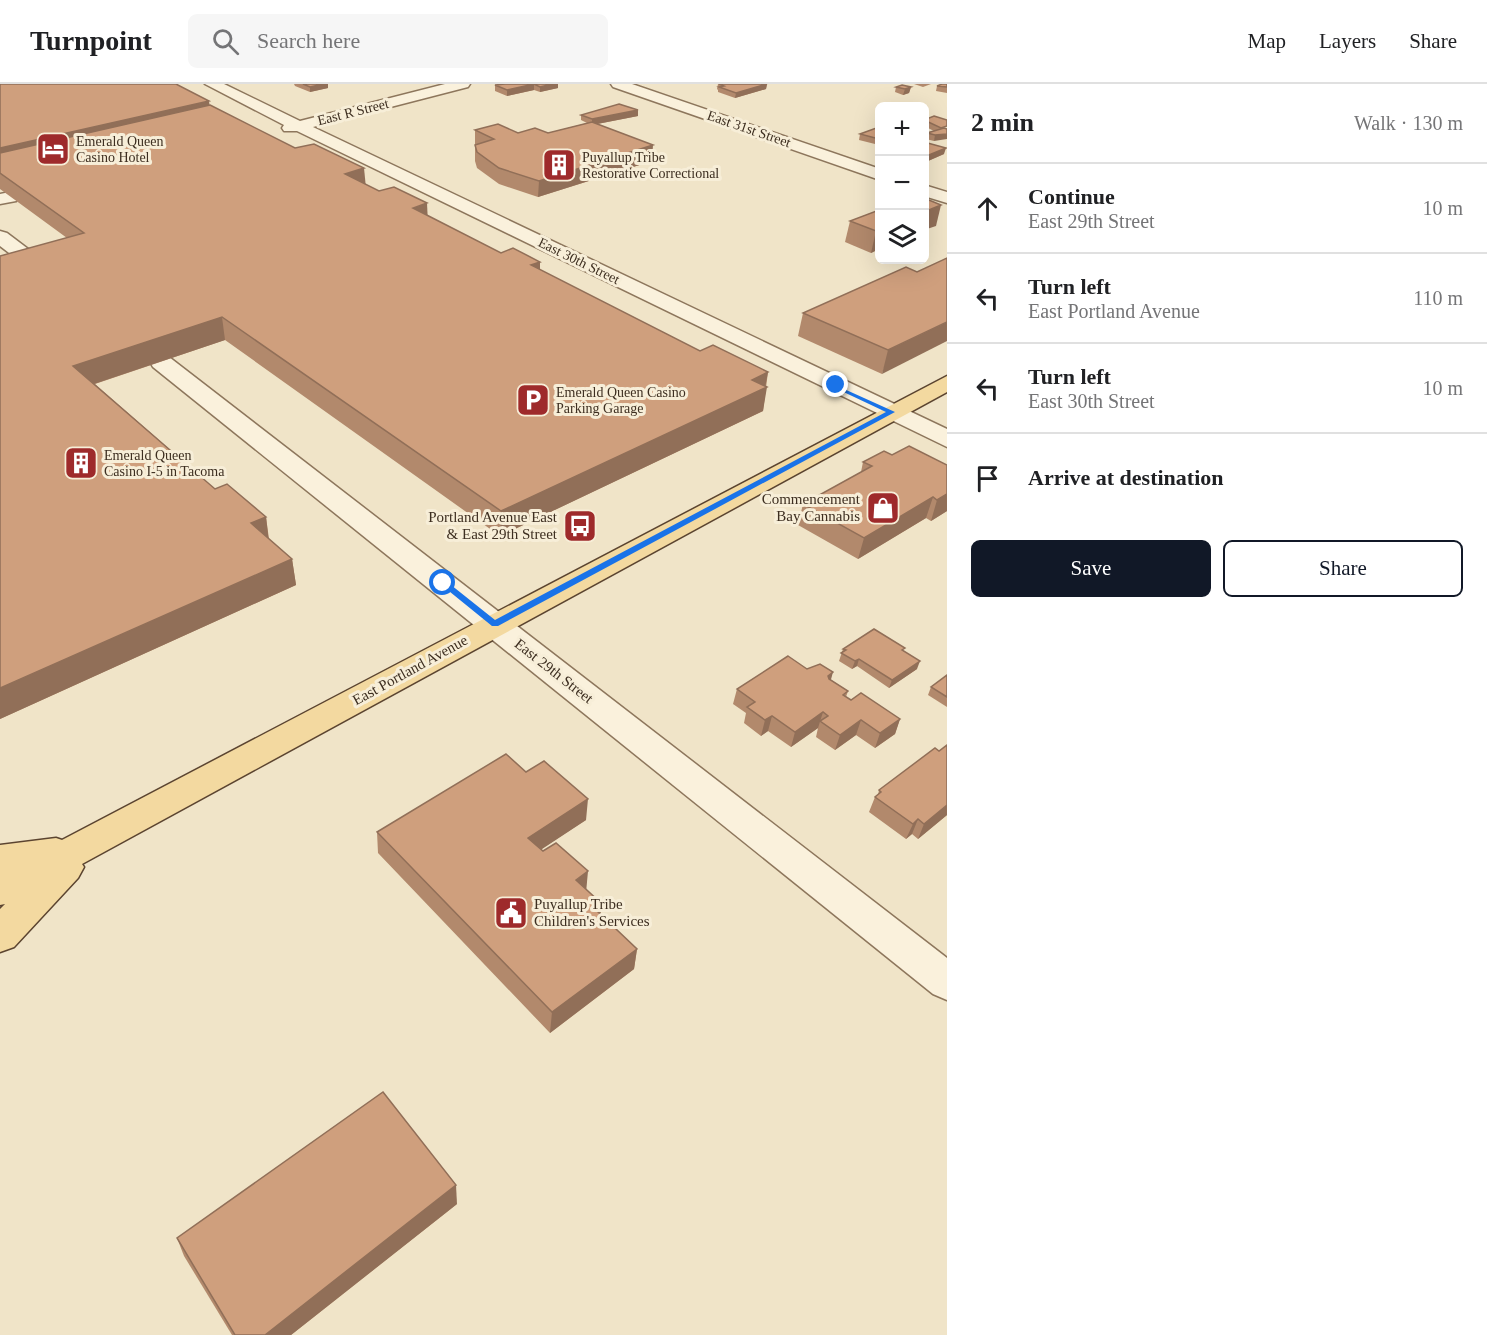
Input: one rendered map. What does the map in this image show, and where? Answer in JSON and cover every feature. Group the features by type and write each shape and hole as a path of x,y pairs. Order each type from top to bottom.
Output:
{"main road":[{"name":"East Portland Avenue","path":"0,890 81,850 495,624 947,383"},
{"path":"0,860 81,850"},
{"path":"0,935 81,850"}],"street":[{"name":"East 30th Street","path":"212,84 947,439"},
{"name":"East R Street","path":"268,133 463,84"},
{"name":"East 31st Street","path":"618,84 875,174"},
{"path":"929,192 947,198"},
{"path":"0,237 41,268"},
{"name":"East 29th Street","path":"161,362 947,982"}],"building":[{"name":"Emerald Queen Casino Hotel","path":"0,84 176,84 209,101 0,148"},
{"path":"303,84 323,84 310,87"},
{"path":"534,84 507,90 495,85"},
{"path":"534,84 552,84 540,87"},
{"path":"719,84 767,84 736,93 719,87 724,86"},
{"path":"902,85 911,87 905,89 896,87"},
{"path":"619,104 638,110 592,119 581,115"},
{"name":"Emerald Queen Casino I-5 in Tacoma","path":"210,105 295,148 314,144 364,168 345,174 379,191 394,187 427,203 413,208 501,253 513,248 540,262 531,265 700,351 713,345 768,372 752,380 767,387 501,511 222,317 73,366 215,489 227,484 266,517 251,523 292,559 0,688 0,256 84,233 0,173 0,153"},
{"path":"934,116 947,120 947,126 941,128 929,122 929,118"},
{"path":"592,122 653,145 539,181 499,168 477,152 475,145 494,139 475,130 498,124 518,133 535,128 548,133"},
{"path":"875,128 875,138 860,134"},
{"path":"947,129 947,134 935,135 929,132"},
{"path":"929,143 946,148 929,155"},
{"path":"929,200 941,205 929,210"},
{"path":"875,212 875,231 850,221"},
{"path":"947,258 947,322 888,350 803,313 906,267 917,272"},
{"path":"909,446 947,465 947,494 937,500 933,497 864,538 803,504 872,466 863,462 884,451 892,455"},
{"path":"874,629 905,648 902,650 920,661 892,680 859,659 855,661 841,653 846,650 843,649"},
{"path":"788,656 807,669 820,664 833,672 828,676 829,679 848,691 843,695 851,700 861,693 900,719 880,733 861,720 840,735 820,721 828,716 823,712 795,732 772,716 765,720 747,707 755,702 737,689"},
{"path":"947,675 947,697 931,687"},
{"path":"947,745 947,805 924,824 918,819 913,824 875,797 881,792 879,790 935,748 939,751"},
{"name":"Puyallup Tribe Children's Services","path":"506,754 526,772 544,761 588,799 528,838 543,851 556,843 588,871 576,880 602,904 595,909 637,949 552,1012 377,832"},
{"path":"383,1092 456,1185 265,1335 235,1335 177,1238"}],"place":[{"name":"Emerald Queen Casino Hotel","path":"53,149"},
{"name":"Puyallup Tribe Restorative Correctional","path":"559,165"},
{"name":"Emerald Queen Casino Parking Garage","path":"533,400"},
{"name":"Emerald Queen Casino I-5 in Tacoma","path":"81,463"},
{"name":"Commencement Bay Cannabis","path":"883,508"},
{"name":"Portland Avenue East & East 29th Street","path":"580,526"},
{"name":"Puyallup Tribe Children's Services","path":"511,913"}],"route":[{"path":"443,583 495,624 891,412 836,385"}]}
